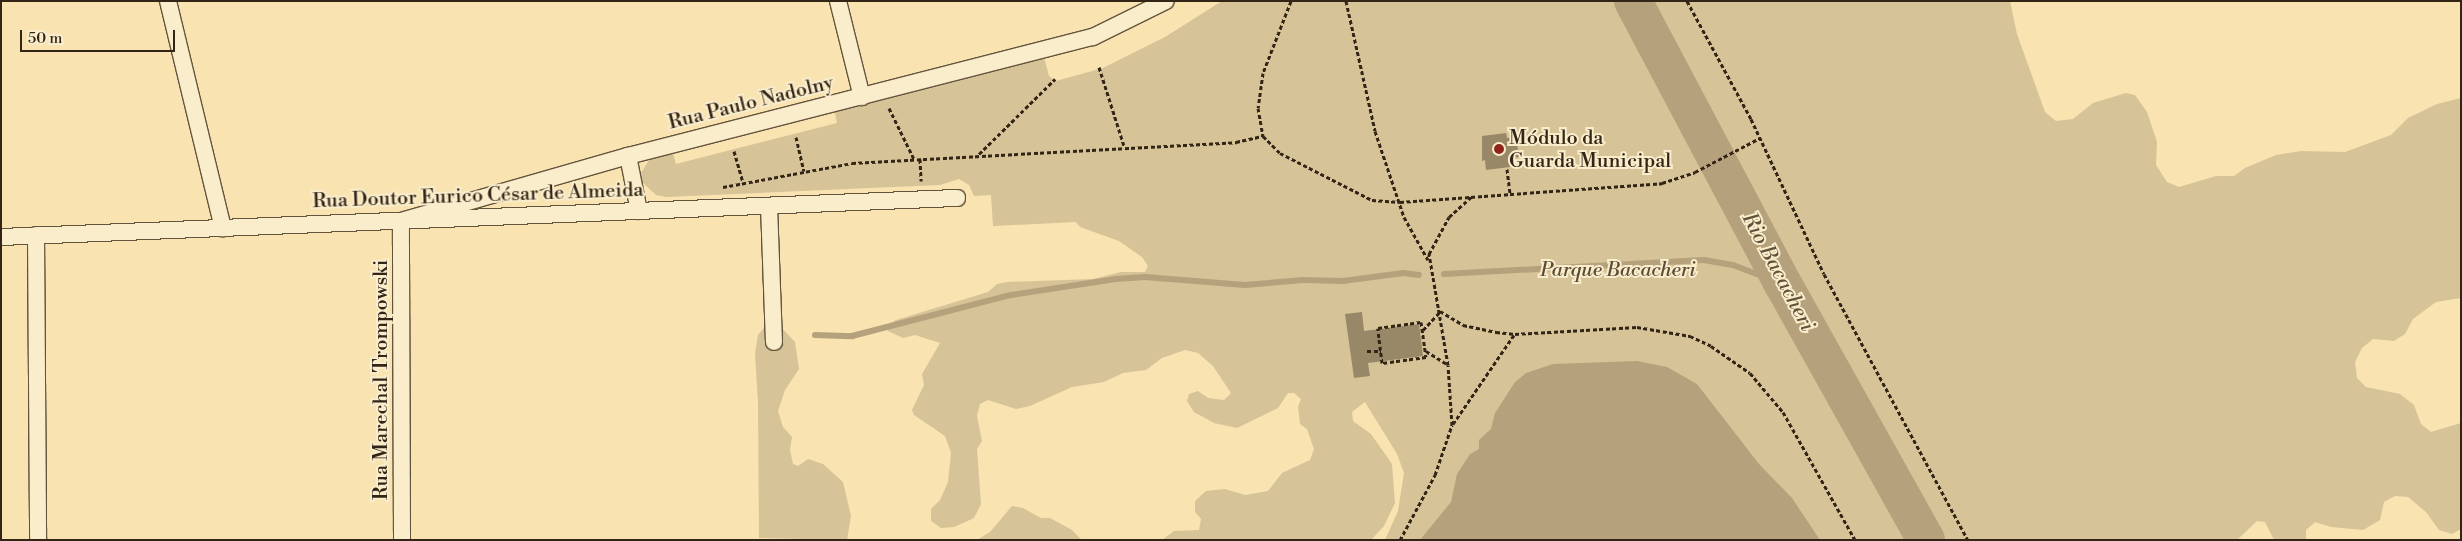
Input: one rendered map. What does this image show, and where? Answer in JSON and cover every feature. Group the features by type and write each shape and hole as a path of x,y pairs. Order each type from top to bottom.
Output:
{"street":[{"path":"168,1 223,228"},
{"path":"838,1 862,97"},
{"name":"Rua Paulo Nadolny","path":"401,220 628,156 1112,31 1166,1"},
{"path":"628,156 639,211"},
{"name":"Rua Doutor Eurico César de Almeida","path":"1,237 957,198"},
{"path":"769,206 774,342"},
{"name":"Rua Marechal Trompowski","path":"401,220 402,540"},
{"path":"36,236 38,540"}],"path":[{"path":"1291,1 1264,73 1258,114 1263,136 1280,153 1358,196 1386,202 1400,202 1662,183 1695,172 1760,138"},
{"path":"1346,1 1375,131 1414,240 1428,261 1440,312 1448,365 1452,425"},
{"path":"1687,1 1760,138 1824,274 1968,540"},
{"path":"1100,66 1124,146"},
{"path":"979,155 1055,79"},
{"path":"885,99 914,160"},
{"path":"717,188 804,171 920,159 1124,146 1236,142 1263,136"},
{"path":"796,137 804,171"},
{"path":"734,151 743,183"},
{"path":"920,159 921,183"},
{"path":"1507,169 1510,193"},
{"path":"1428,261 1443,225 1471,197"},
{"path":"1423,330 1440,312"},
{"path":"1440,312 1463,325 1515,334 1637,327 1673,332 1711,346 1750,373 1783,412 1856,540"},
{"path":"1421,322 1426,357 1382,363 1381,350 1378,328 1421,322"},
{"path":"1400,540 1435,475 1452,425 1515,334"},
{"path":"1367,352 1381,350"},
{"path":"1425,350 1448,365"}],"green space":[{"name":"Parque Bacacheri","path":"1222,1 2010,1 2017,34 2045,112 2056,121 2073,119 2093,103 2126,93 2135,95 2147,112 2157,142 2156,165 2167,182 2179,187 2216,176 2234,176 2245,168 2276,155 2301,151 2345,152 2391,135 2408,118 2437,104 2461,98 2461,298 2436,302 2413,319 2405,334 2394,341 2373,339 2362,348 2355,362 2357,378 2366,387 2400,394 2414,405 2421,424 2431,432 2461,423 2461,529 2452,534 2439,530 2426,512 2408,497 2395,496 2384,502 2380,520 2363,530 2331,527 2315,522 2306,530 2306,540 2274,540 2265,522 2257,521 2237,540 1385,540 1398,511 1404,473 1397,454 1365,402 1352,412 1353,421 1371,434 1392,464 1395,503 1384,526 1371,540 1162,540 1174,531 1199,530 1201,519 1195,512 1195,501 1206,491 1225,489 1245,495 1268,491 1282,473 1310,460 1314,449 1307,429 1300,424 1298,407 1301,399 1294,393 1288,393 1278,408 1237,428 1214,423 1194,412 1187,401 1189,394 1198,391 1208,398 1224,400 1231,393 1213,366 1198,353 1185,350 1162,358 1146,370 1123,373 1104,382 1072,387 1030,406 1016,409 988,400 980,404 977,416 982,441 977,449 981,504 974,518 954,527 941,528 931,521 931,509 940,500 948,482 951,453 945,436 914,415 912,410 924,385 922,374 940,343 915,335 903,338 888,331 888,325 896,320 988,292 997,284 1093,279 1121,272 1145,272 1148,266 1142,257 1119,241 1080,227 1076,222 993,226 991,195 974,196 969,185 959,179 940,185 666,197 656,195 642,182 641,173 651,157 672,150 676,164 837,123 834,108 1044,57 1049,76 1056,81 1103,68 1165,37"},
{"path":"767,324 779,325 795,342 799,369 785,390 778,411 783,427 792,437 790,450 793,464 798,466 808,459 823,464 843,482 851,516 847,540 759,538 758,403 755,354 758,335"},
{"path":"1012,506 1023,508 1041,518 1050,518 1072,530 1082,540 977,540 990,532"}],"shaded area":[{"path":"1637,361 1667,367 1697,384 1759,464 1792,498 1820,540 1420,540 1451,502 1457,474 1470,454 1479,449 1479,440 1491,429 1495,413 1515,382 1526,373 1553,364"}],"building":[{"name":"Módulo da Guarda Municipal","path":"1506,133 1507,138 1516,137 1519,157 1509,158 1510,167 1486,170 1485,160 1482,161 1482,136"},
{"path":"1362,312 1364,331 1419,324 1423,356 1368,363 1370,376 1354,378 1345,314"}],"waterway":[{"name":"Rio Bacacheri","path":"1633,1 1783,284 1926,540"},
{"path":"1444,274 1704,260 1733,265 1783,284"},
{"path":"815,335 852,336 1011,295 1116,279 1145,277 1245,285 1303,280 1343,281 1403,273 1419,275"}],"place":[{"name":"Módulo da Guarda Municipal","path":"1499,149"}]}
